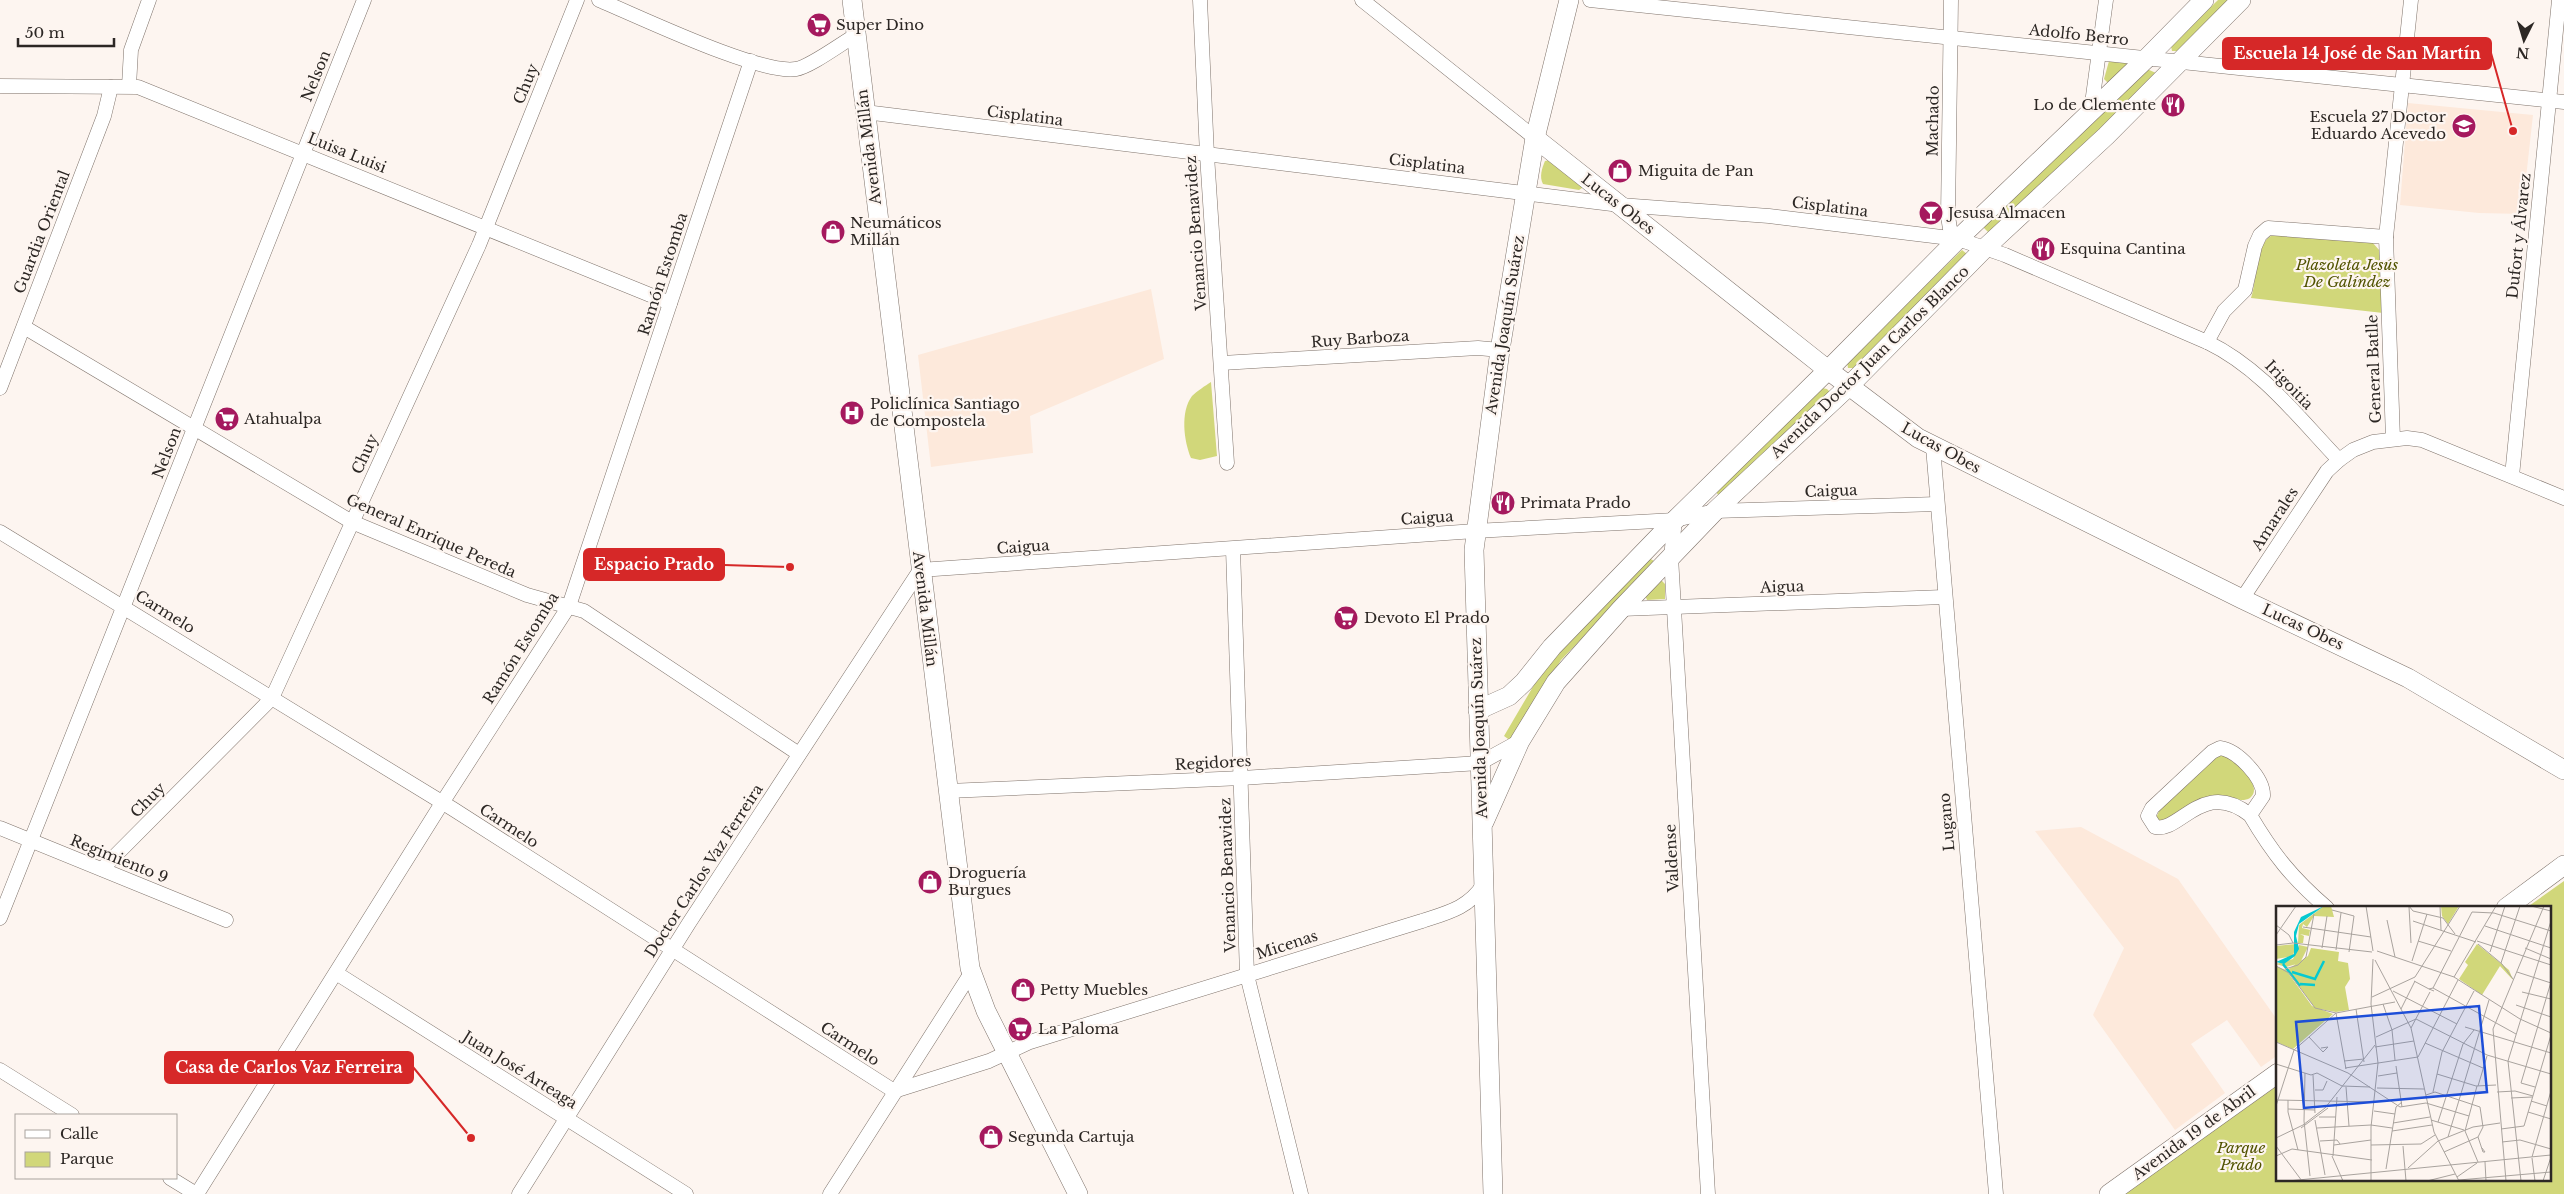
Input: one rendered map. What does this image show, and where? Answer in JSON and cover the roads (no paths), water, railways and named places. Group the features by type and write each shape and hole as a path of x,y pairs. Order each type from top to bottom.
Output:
{"street":[{"path":"129,86 131,50 149,0"},
{"name":"Nelson","path":"0,918 364,0"},
{"name":"Chuy","path":"102,869 272,698 487,227 577,0"},
{"path":"599,0 726,53 772,66 796,69 856,35"},
{"name":"Avenida Millán","path":"852,0 920,570 971,973 986,1011 1078,1194"},
{"name":"Venancio Benavidez","path":"1200,0 1207,155 1227,463"},
{"name":"Lucas Obes","path":"1362,0 1903,429 1933,447 2242,599 2408,678 2564,770"},
{"name":"Avenida Joaquín Suárez","path":"1493,1194 1478,710 1475,531 1500,350 1535,138 1569,0"},
{"name":"Adolfo Berro","path":"1590,0 2564,102"},
{"name":"Machado","path":"1951,0 1948,216 1950,229 1958,239"},
{"path":"2091,111 2106,0"},
{"name":"Avenida Doctor Juan Carlos Blanco","path":"1478,710 1509,696 1524,682 1552,647 1675,520 1958,239 2147,58 2204,0"},
{"name":"Avenida Doctor Juan Carlos Blanco","path":"1482,828 1520,741 1556,682 1621,609 1715,511 1848,386 1986,248 2106,136 2241,0"},
{"name":"General Batlle","path":"2393,439 2386,237 2410,0"},
{"name":"Dufort y Álvarez","path":"2512,476 2559,0"},
{"name":"Ramón Estomba","path":"196,1194 442,803 569,606 751,60"},
{"name":"Luisa Luisi","path":"0,86 129,86 146,90 670,303"},
{"name":"Guardia Oriental","path":"0,388 104,116 111,87"},
{"name":"Cisplatina","path":"865,112 1620,205 1769,216 1958,239 1986,248"},
{"path":"2207,342 2224,311 2245,290 2255,246 2260,235 2268,228 2386,237"},
{"name":"Irigoitia","path":"1986,248 2207,342 2238,358 2250,368 2338,460"},
{"name":"General Enrique Pereda","path":"24,327 352,522 527,595 552,604 569,606 592,616 800,754"},
{"name":"Ruy Barboza","path":"1222,363 1469,349 1500,350"},
{"path":"2338,460 2353,450 2373,442 2393,439 2422,440 2564,498"},
{"name":"Lugano","path":"1933,447 1936,504 1996,1194"},
{"name":"Amarales","path":"2242,599 2327,470 2338,460"},
{"name":"Caigua","path":"920,570 1475,531 1675,520 1715,511 1936,504"},
{"name":"Valdense","path":"1675,520 1671,557 1708,1194"},
{"name":"Carmelo","path":"0,532 124,606 442,803 894,1091"},
{"name":"Venancio Benavidez","path":"1233,549 1247,975 1301,1194"},
{"name":"Doctor Carlos Vaz Ferreira","path":"519,1194 672,949 920,570"},
{"name":"Aigua","path":"1621,609 1944,597"},
{"name":"Avenida Doctor Juan Carlos Blanco","path":"1480,763 1520,741"},
{"path":"2250,815 2263,796 2262,785 2233,752 2224,748 2212,752 2152,808 2149,812 2149,819 2155,827 2166,827 2192,809 2212,803 2233,805 2250,815 2278,860 2325,906"},
{"name":"Regidores","path":"948,791 1242,778 1480,763"},
{"name":"Regimiento 9","path":"0,828 226,920"},
{"path":"2509,906 2564,865"},
{"name":"Micenas","path":"1007,1053 1030,1042 1460,908 1471,901 1483,885"},
{"name":"Juan José Arteaga","path":"336,973 686,1194"},
{"path":"830,1194 971,973"},
{"path":"894,1091 1007,1053"},
{"path":"0,1070 70,1114"},
{"name":"Avenida 19 de Abril","path":"2109,1194 2276,1074"},
{"path":"172,1179 196,1194"}],"place":[{"name":"Super Dino","path":"819,25"},
{"name":"Lo de Clemente","path":"2173,105"},
{"name":"Escuela 27 Doctor Eduardo Acevedo","path":"2464,126"},
{"name":"Escuela 14 José de San Martín","path":"2513,131"},
{"name":"Miguita de Pan","path":"1620,171"},
{"name":"Jesusa Almacen","path":"1931,213"},
{"name":"Neumáticos Millán","path":"833,232"},
{"name":"Esquina Cantina","path":"2043,249"},
{"name":"Policlínica Santiago de Compostela","path":"852,413"},
{"name":"Atahualpa","path":"227,419"},
{"name":"Primata Prado","path":"1503,503"},
{"name":"Espacio Prado","path":"790,567"},
{"name":"Devoto El Prado","path":"1346,618"},
{"name":"Droguería Burgues","path":"930,882"},
{"name":"Petty Muebles","path":"1023,990"},
{"name":"La Paloma","path":"1020,1029"},
{"name":"Segunda Cartuja","path":"991,1137"},
{"name":"Casa de Carlos Vaz Ferreira","path":"471,1138"}],"park label":[{"name":"Plazoleta Jesús De Galíndez","path":"2347,274"},
{"name":"Parque Prado","path":"2241,1156"}]}
